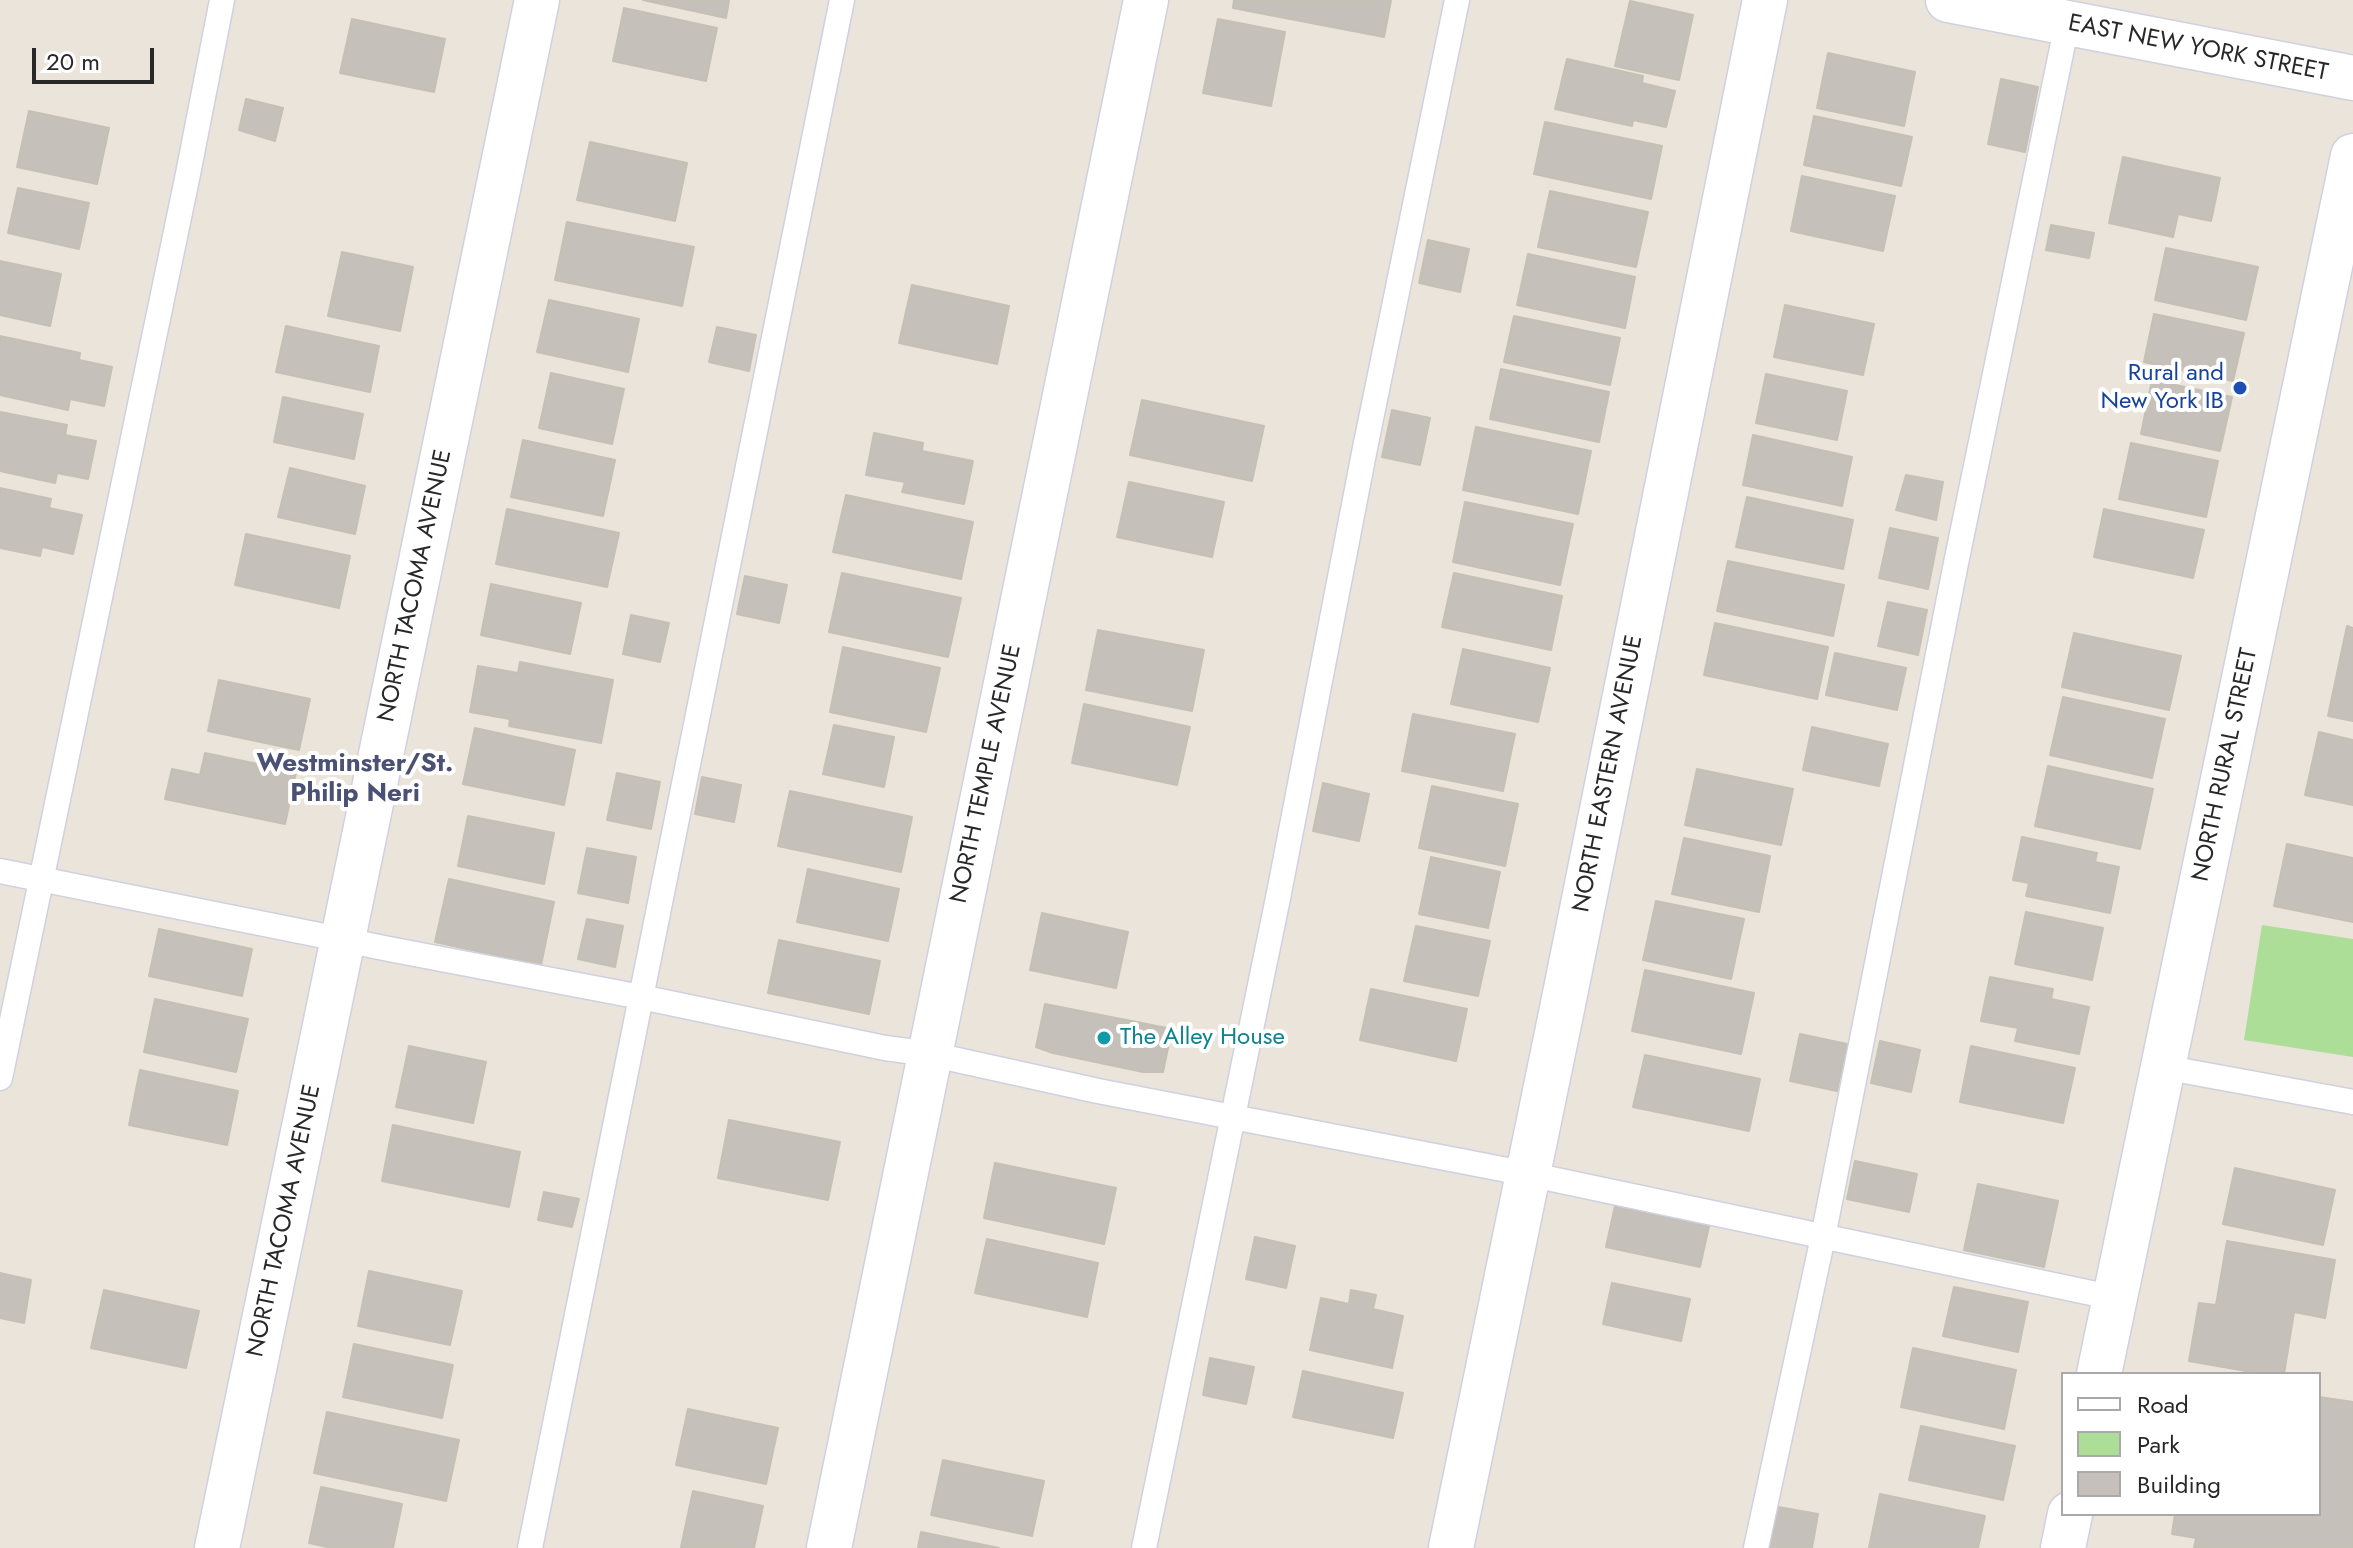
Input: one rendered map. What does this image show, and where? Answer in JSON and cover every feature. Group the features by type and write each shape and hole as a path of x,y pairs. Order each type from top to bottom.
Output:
{"street":[{"name":"NORTH TACOMA AVENUE","path":"217,1548 537,0"},
{"name":"NORTH TEMPLE AVENUE","path":"829,1548 1146,0"},
{"name":"NORTH EASTERN AVENUE","path":"1451,1548 1765,0"},
{"name":"EAST NEW YORK STREET","path":"1948,0 2353,78"},
{"name":"NORTH RURAL STREET","path":"2099,1372 2353,156"},
{"path":"2063,1548 2070,1516"}],"lane":[{"path":"0,1078 222,0"},
{"path":"530,1548 842,0"},
{"path":"1144,1548 1278,898 1365,448 1457,0"},
{"path":"1756,1548 1823,1237 1955,568 2067,24"},
{"path":"0,871 1528,1174 2115,1298"},
{"path":"2163,1067 2353,1102"}],"green space":[{"path":"2262,925 2353,939 2353,1057 2244,1040"}],"building":[{"path":"643,0 729,0 726,18"},
{"path":"1234,0 1391,0 1384,37 1233,8"},
{"path":"1630,1 1693,15 1679,80 1615,66"},
{"path":"624,8 717,28 706,81 613,61"},
{"path":"352,19 445,39 434,92 340,73"},
{"path":"1218,19 1285,32 1271,106 1203,93"},
{"path":"1828,53 1915,72 1904,126 1817,108"},
{"path":"1567,59 1643,76 1642,83 1675,91 1666,127 1633,120 1632,126 1555,109"},
{"path":"2001,79 2038,87 2025,152 1988,144"},
{"path":"246,99 283,108 275,141 239,130"},
{"path":"29,111 109,128 97,184 17,167"},
{"path":"1814,116 1912,137 1901,186 1804,165"},
{"path":"1545,122 1662,146 1651,199 1534,174"},
{"path":"590,142 687,163 675,221 577,200"},
{"path":"2123,157 2220,178 2211,221 2178,214 2173,237 2109,223"},
{"path":"1802,176 1895,196 1883,251 1791,231"},
{"path":"18,188 89,203 79,249 8,233"},
{"path":"1550,191 1648,212 1636,267 1538,247"},
{"path":"567,222 694,247 682,306 555,280"},
{"path":"2051,225 2094,233 2089,258 2046,250"},
{"path":"1428,240 1469,249 1460,292 1419,283"},
{"path":"2166,248 2258,267 2246,320 2155,300"},
{"path":"342,252 413,267 400,331 328,316"},
{"path":"1528,254 1635,277 1625,328 1517,305"},
{"path":"0,261 61,274 50,326 0,315"},
{"path":"912,285 1009,306 997,364 899,343"},
{"path":"549,300 639,319 628,372 537,352"},
{"path":"1785,305 1874,324 1863,375 1774,357"},
{"path":"2154,314 2244,333 2233,381 2144,362"},
{"path":"1514,316 1620,338 1610,385 1504,362"},
{"path":"286,326 379,346 370,392 276,372"},
{"path":"717,327 756,335 749,371 709,362"},
{"path":"0,336 80,353 79,360 112,367 104,406 70,399 68,410 0,395"},
{"path":"1501,369 1609,392 1599,442 1490,419"},
{"path":"551,373 624,389 612,444 539,428"},
{"path":"1766,374 1847,391 1837,440 1756,423"},
{"path":"2152,380 2232,397 2220,451 2141,434"},
{"path":"283,397 363,414 354,459 274,442"},
{"path":"1142,400 1264,426 1252,481 1130,455"},
{"path":"1392,410 1430,418 1420,465 1382,457"},
{"path":"0,412 67,425 65,435 96,441 88,479 57,473 55,483 0,471"},
{"path":"1476,427 1591,451 1578,514 1463,490"},
{"path":"874,433 923,443 922,451 973,461 964,504 902,492 905,482 866,475"},
{"path":"1753,435 1852,457 1842,506 1743,485"},
{"path":"523,440 615,460 603,516 511,497"},
{"path":"2131,443 2218,461 2206,517 2119,499"},
{"path":"290,468 365,486 355,534 278,517"},
{"path":"1906,475 1943,482 1936,520 1896,510"},
{"path":"1129,482 1224,502 1212,557 1117,537"},
{"path":"0,488 51,499 49,508 82,515 73,554 42,547 40,556 0,548"},
{"path":"846,495 973,522 961,579 833,552"},
{"path":"1747,497 1853,520 1843,569 1736,547"},
{"path":"1465,502 1573,524 1560,585 1453,562"},
{"path":"507,509 619,533 607,587 496,564"},
{"path":"2104,509 2204,530 2193,578 2094,557"},
{"path":"1890,528 1938,538 1928,589 1879,578"},
{"path":"246,534 350,556 339,608 235,585"},
{"path":"1728,561 1844,585 1833,636 1717,611"},
{"path":"842,573 961,598 948,657 829,632"},
{"path":"1454,573 1562,596 1551,650 1442,627"},
{"path":"745,576 787,585 779,623 737,614"},
{"path":"491,584 581,603 570,654 481,635"},
{"path":"1888,602 1927,610 1918,655 1878,646"},
{"path":"631,615 669,623 660,662 623,654"},
{"path":"1715,623 1828,647 1817,699 1704,675"},
{"path":"2347,626 2353,628 2353,721 2328,716"},
{"path":"1098,630 1204,650 1192,711 1086,690"},
{"path":"2074,633 2181,656 2169,710 2062,687"},
{"path":"843,647 940,668 926,732 830,712"},
{"path":"1463,649 1550,668 1538,722 1451,704"},
{"path":"1835,653 1906,668 1897,710 1826,695"},
{"path":"520,662 613,680 601,743 509,726 510,719 470,712 478,666 518,673"},
{"path":"219,680 310,699 299,750 208,731"},
{"path":"2063,697 2165,719 2152,778 2050,755"},
{"path":"1084,704 1190,727 1177,785 1072,763"},
{"path":"1413,714 1515,734 1503,791 1402,771"},
{"path":"834,725 894,737 884,787 823,774"},
{"path":"1812,727 1888,744 1879,786 1803,770"},
{"path":"475,728 575,750 564,805 463,784"},
{"path":"2319,732 2353,740 2353,805 2305,795"},
{"path":"205,753 296,772 285,824 165,799 172,769 200,775"},
{"path":"2048,766 2153,789 2140,849 2035,826"},
{"path":"1697,769 1793,789 1781,845 1685,825"},
{"path":"617,773 660,782 651,829 607,820"},
{"path":"702,777 741,785 734,822 695,814"},
{"path":"1323,783 1369,794 1359,841 1313,831"},
{"path":"1432,786 1518,804 1505,866 1419,848"},
{"path":"790,791 912,817 901,872 778,846"},
{"path":"468,816 554,833 544,884 458,866"},
{"path":"2022,837 2097,853 2095,862 2119,867 2110,913 2026,896 2029,883 2013,880"},
{"path":"1684,838 1770,856 1759,912 1672,894"},
{"path":"2287,844 2353,858 2353,922 2274,906"},
{"path":"587,848 636,857 628,903 578,893"},
{"path":"1431,857 1500,872 1488,928 1419,914"},
{"path":"808,869 899,889 888,941 797,922"},
{"path":"449,879 554,902 541,965 435,942"},
{"path":"1656,901 1744,919 1731,979 1643,960"},
{"path":"2026,912 2103,928 2092,980 2015,964"},
{"path":"1042,913 1128,932 1116,988 1030,970"},
{"path":"587,919 623,926 615,967 578,959"},
{"path":"1416,926 1490,941 1478,996 1404,981"},
{"path":"159,929 252,949 242,996 149,976"},
{"path":"779,940 880,961 869,1014 768,993"},
{"path":"1645,970 1754,993 1741,1054 1632,1031"},
{"path":"1990,977 2053,989 2051,999 2089,1007 2079,1054 2015,1041 2018,1028 1981,1021"},
{"path":"1371,989 1467,1009 1456,1061 1360,1040"},
{"path":"155,999 248,1019 236,1072 144,1052"},
{"name":"The Alley House","path":"1045,1004 1172,1029 1163,1072 1143,1072 1036,1047"},
{"path":"1800,1034 1847,1044 1837,1091 1790,1081"},
{"path":"1880,1041 1920,1050 1911,1092 1871,1083"},
{"path":"409,1046 486,1062 473,1123 396,1107"},
{"path":"1971,1046 2075,1068 2063,1123 1960,1102"},
{"path":"1645,1055 1760,1079 1749,1131 1633,1107"},
{"path":"140,1070 238,1091 227,1145 129,1125"},
{"path":"729,1120 840,1142 828,1200 718,1178"},
{"path":"393,1125 520,1152 509,1207 382,1181"},
{"path":"1855,1161 1917,1174 1909,1212 1847,1199"},
{"path":"995,1163 1116,1188 1104,1244 984,1218"},
{"path":"2235,1168 2335,1190 2323,1245 2223,1224"},
{"path":"1978,1184 2058,1201 2044,1267 1964,1250"},
{"path":"544,1192 579,1199 572,1227 538,1220"},
{"path":"1615,1206 1709,1226 1700,1267 1606,1247"},
{"path":"1255,1237 1295,1246 1286,1288 1246,1279"},
{"path":"987,1239 1098,1263 1087,1317 975,1293"},
{"path":"2227,1241 2335,1260 2325,1318 2294,1312 2284,1372 2252,1372 2189,1361 2199,1303 2216,1305"},
{"path":"369,1271 462,1291 450,1345 358,1326"},
{"path":"0,1273 31,1280 24,1323 0,1318"},
{"path":"1612,1283 1690,1299 1681,1341 1603,1324"},
{"path":"1954,1287 2028,1302 2018,1352 1943,1336"},
{"path":"104,1290 199,1311 186,1368 91,1348"},
{"path":"1351,1290 1376,1295 1373,1309 1403,1316 1392,1368 1310,1350 1321,1298 1349,1304"},
{"path":"354,1344 453,1365 442,1418 343,1397"},
{"path":"1913,1348 2016,1370 2004,1429 1901,1407"},
{"path":"1210,1358 1254,1367 1246,1404 1203,1395"},
{"path":"1303,1371 1403,1393 1393,1438 1293,1417"},
{"path":"2321,1397 2353,1402 2353,1548 2194,1548 2196,1538 2172,1534 2175,1516 2321,1516"},
{"path":"688,1409 778,1428 766,1484 676,1465"},
{"path":"327,1412 459,1440 446,1501 314,1473"},
{"path":"1921,1426 2015,1446 2003,1500 1909,1480"},
{"path":"943,1460 1044,1481 1032,1536 931,1515"},
{"path":"321,1487 402,1504 393,1548 331,1548 309,1543"},
{"path":"693,1491 763,1506 754,1548 681,1547"},
{"path":"1880,1494 1985,1516 1978,1548 1869,1548"},
{"path":"1778,1507 1818,1514 1812,1548 1769,1548"},
{"path":"921,1532 999,1548 918,1548"}],"place":[{"name":"Rural and New York IB","path":"2240,388"},
{"name":"The Alley House","path":"1104,1038"}],"district":[{"name":"Westminster/St. Philip Neri","path":"355,780"}]}
